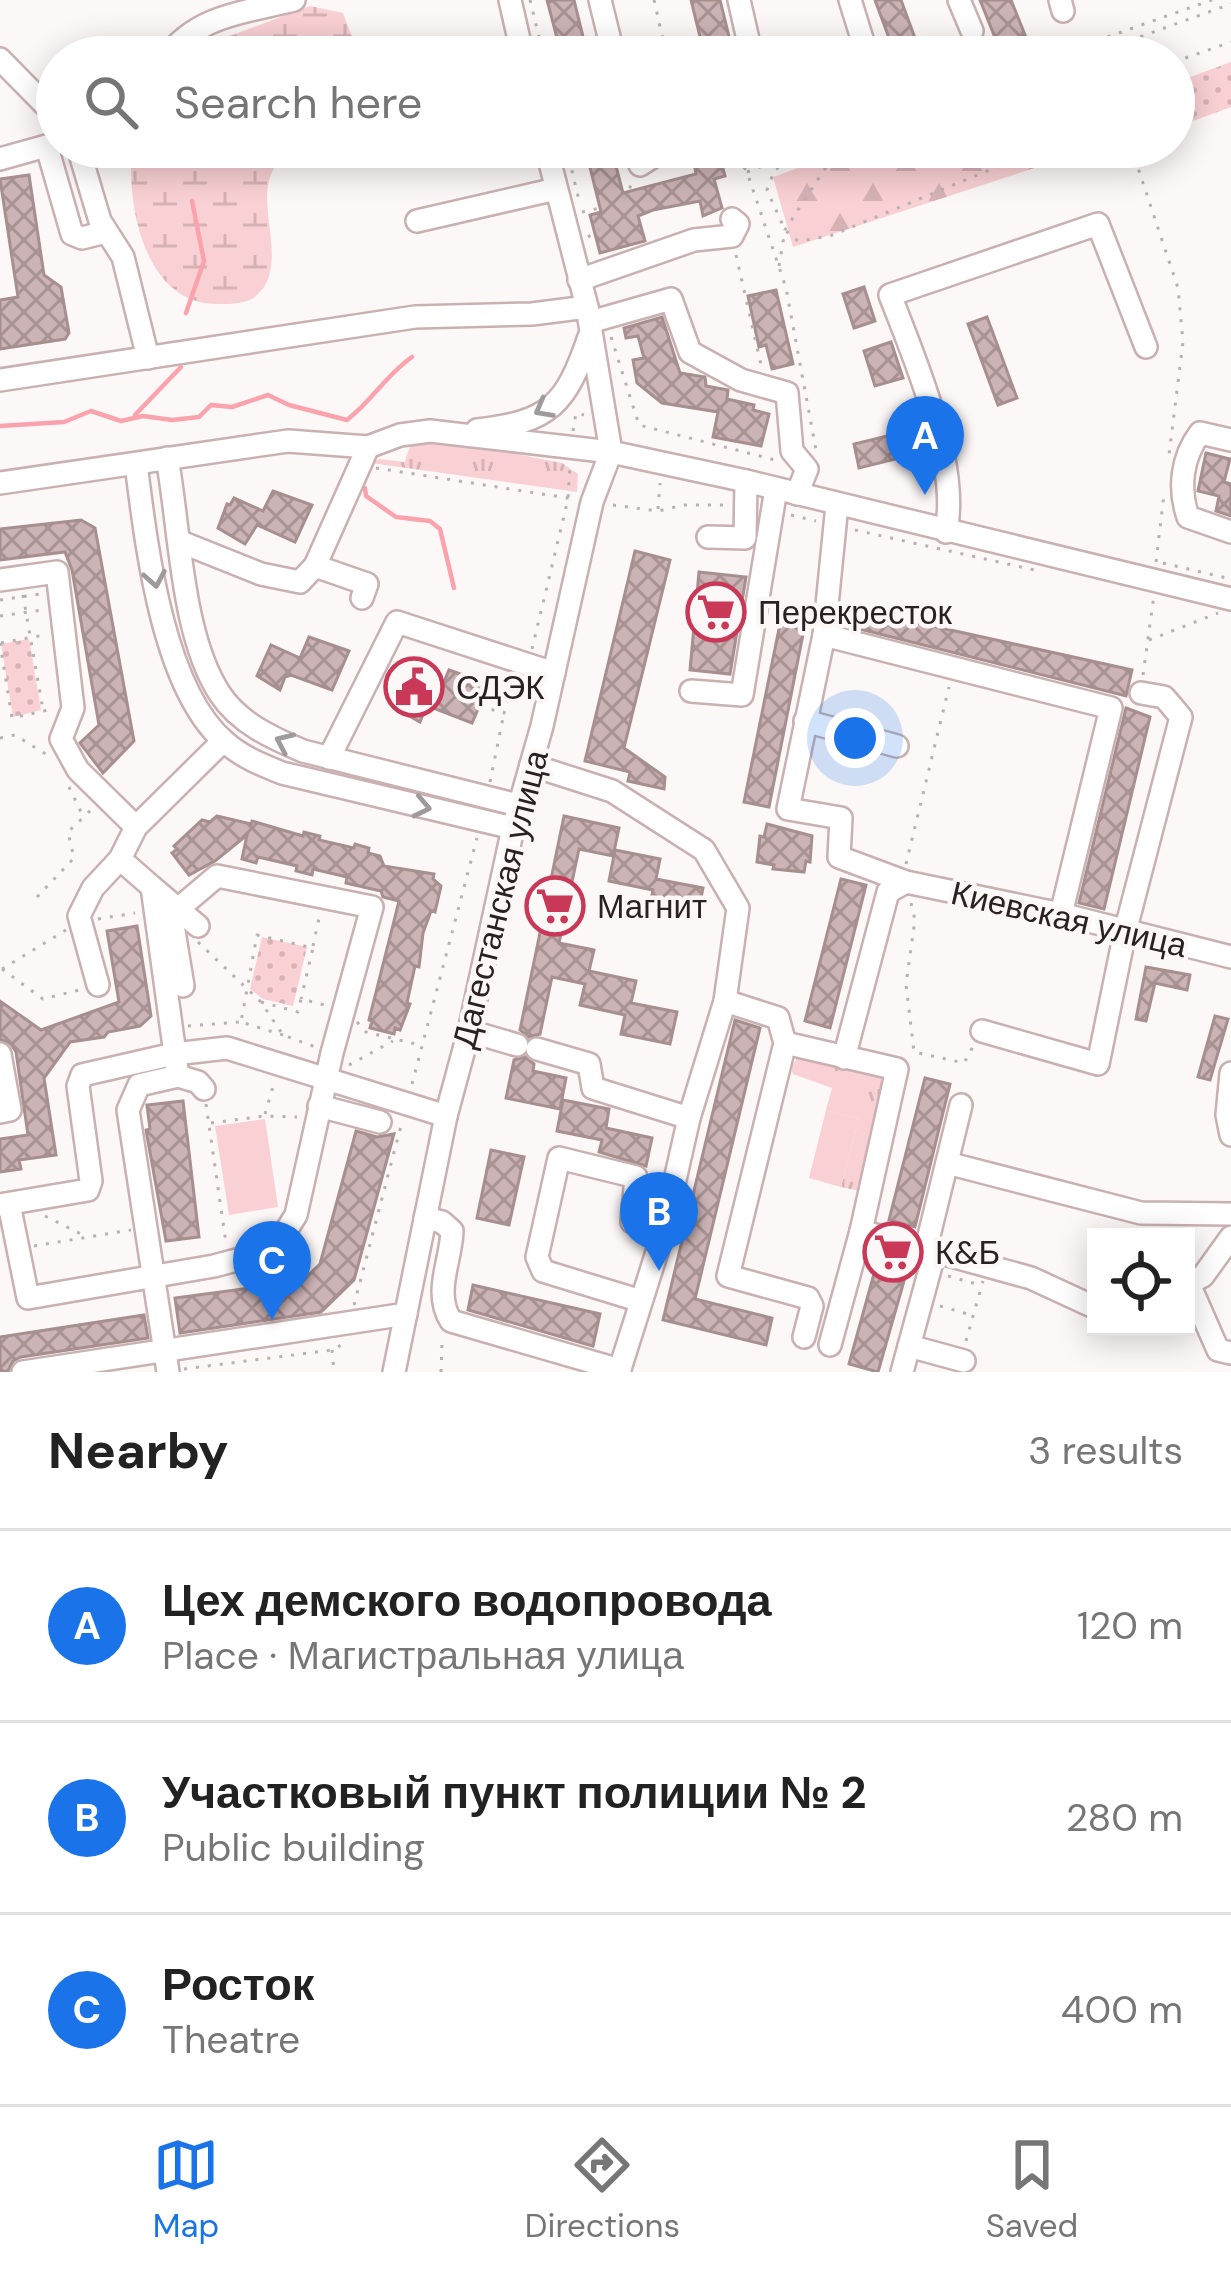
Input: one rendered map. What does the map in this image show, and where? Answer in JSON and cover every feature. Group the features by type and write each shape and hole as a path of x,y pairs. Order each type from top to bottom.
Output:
{"street":[{"path":"187,36 212,20 294,0"},
{"path":"509,0 518,36"},
{"path":"600,0 609,36"},
{"path":"739,0 747,36"},
{"path":"850,0 861,36"},
{"path":"959,0 972,32"},
{"path":"0,58 36,95"},
{"path":"0,158 36,149"},
{"path":"57,168 72,234 82,238 106,232"},
{"path":"85,168 106,232 123,257 148,358"},
{"path":"551,168 593,319 611,452"},
{"path":"417,221 556,189"},
{"path":"946,532 950,502 932,407 890,295 1098,224 1146,347"},
{"path":"579,280 732,227"},
{"path":"0,380 415,317 532,314 593,319 671,299 690,352 741,380 787,393 792,452 811,460 782,498 742,695 691,692"},
{"path":"452,433 493,429 556,405 571,387 593,319"},
{"path":"181,542 300,582 315,566 364,456 400,435 430,431 611,452 746,481 837,515 946,532 1231,599"},
{"path":"1231,440 1200,433 1188,449 1181,497 1188,517 1231,532"},
{"path":"0,483 288,442 364,456"},
{"name":"Дагестанская улица","path":"394,1372 446,1116 518,806 592,502 611,452"},
{"path":"167,458 189,609 202,657 220,695 242,718 272,738 329,758 518,806"},
{"path":"136,464 162,622 180,676 223,741 282,773 513,828"},
{"path":"708,536 745,538 746,481"},
{"path":"837,515 824,635 806,721 897,746"},
{"path":"315,566 367,584 362,598"},
{"path":"0,580 57,572 73,708 61,740 78,770 136,826"},
{"path":"329,758 397,622 554,673"},
{"path":"824,635 1111,708 1061,914"},
{"path":"982,1031 1098,1064 1125,932 1181,717 1164,697 1141,693"},
{"name":"Киевская улица","path":"806,721 788,809 842,818 839,857 906,882 1061,914 1231,958"},
{"path":"98,985 79,916 93,888 120,859 136,826 223,741"},
{"path":"425,1218 442,1222 452,1231 442,1280 451,1321 620,1371 725,1001 738,908 704,850 611,790 531,765"},
{"path":"120,859 173,925 183,986"},
{"path":"153,896 189,918 217,876 372,907 332,1053 296,1215 274,1250 28,1298 9,1204 91,1186 78,1086 82,1076 176,1065 204,1089"},
{"path":"844,1058 888,892 906,882"},
{"path":"153,896 176,1065"},
{"path":"725,1001 778,1018 784,1043 728,1276 808,1298 812,1306 804,1337"},
{"path":"469,1031 590,1064 593,1088 689,1118"},
{"path":"784,1043 898,1069 830,1345"},
{"path":"169,1365 128,1110 139,1085 176,1065 227,1048 407,1100 446,1116"},
{"path":"0,1054 10,1110 0,1112"},
{"path":"1231,1073 1227,1114 1231,1136"},
{"path":"902,1372 922,1301 961,1105"},
{"path":"318,1112 380,1122"},
{"path":"641,1301 543,1270 537,1257 559,1158 636,1177 632,1222 663,1232"},
{"path":"947,1162 1141,1213 1231,1214"},
{"path":"861,1231 984,1275 1039,1280 1087,1304"},
{"path":"1195,1280 1231,1237"},
{"path":"1195,1299 1218,1350 1231,1353"},
{"path":"23,1372 169,1365 406,1314"},
{"path":"909,1346 962,1360"}],"path":[{"path":"530,0 539,36"},
{"path":"654,0 663,36"},
{"path":"1107,36 1211,0"},
{"path":"1149,36 1231,4"},
{"path":"1195,55 1231,42"},
{"path":"571,168 586,237 596,235 611,221"},
{"path":"624,199 634,168"},
{"path":"593,319 639,425 811,460 786,288 744,168"},
{"path":"747,172 757,168"},
{"path":"778,168 767,190 785,230 798,242 830,236 994,168"},
{"path":"779,268 785,230 824,168"},
{"path":"1138,168 1178,288 1183,341 1167,474"},
{"path":"582,212 600,208"},
{"path":"732,227 765,384"},
{"path":"364,456 568,499 658,511 746,505"},
{"path":"1164,496 1156,562 1231,579"},
{"path":"782,498 1040,572"},
{"path":"487,797 508,697 523,663 568,499"},
{"path":"1141,693 1156,582"},
{"path":"0,600 23,596 60,599"},
{"path":"23,596 43,712"},
{"path":"0,616 60,599"},
{"path":"1148,640 1217,613 1231,616"},
{"path":"64,631 0,643 11,718 73,708"},
{"path":"953,670 906,863 916,920 906,984 914,1052 964,1063 982,1031"},
{"path":"482,689 508,697"},
{"path":"480,706 504,713"},
{"path":"0,738 15,736 57,762"},
{"path":"66,780 84,818"},
{"path":"37,897 74,858 68,832 104,798"},
{"path":"169,1365 332,1350 345,1344 482,821"},
{"path":"301,999 323,898"},
{"path":"189,918 189,932 248,990 283,1035"},
{"path":"241,1022 257,935 313,948"},
{"path":"0,969 43,999 98,985"},
{"path":"171,1028 241,1022 332,1053"},
{"path":"326,1078 395,1039"},
{"path":"264,1116 280,1063"},
{"path":"204,1089 229,1262"},
{"path":"208,1124 318,1112"},
{"path":"9,1204 86,1237"},
{"path":"18,1248 145,1227"},
{"path":"930,1257 984,1275 962,1360"},
{"path":"922,1301 973,1315"},
{"path":"441,1372 442,1343"},
{"path":"332,1350 334,1372"}],"green space":[{"path":"310,6 343,13 352,36 230,36"},
{"path":"1231,62 1231,107 1195,120 1195,75"},
{"path":"274,168 267,195 270,272 256,296 220,304 194,301 174,289 146,249 137,223 131,171"},
{"path":"798,168 1035,168 793,247 773,177"},
{"path":"427,437 562,463 578,474 577,492 371,463 379,459 405,462 414,442"},
{"path":"29,639 41,710 13,717 1,644"},
{"path":"262,937 307,947 293,1006 263,999 250,989"},
{"path":"797,1058 893,1080 864,1192 841,1187 859,1119 826,1110 832,1088 793,1074"},
{"path":"826,1110 859,1119 841,1187 809,1178"},
{"path":"265,1119 278,1207 229,1215 215,1126"}],"building":[{"path":"547,0 574,0 583,36 556,36"},
{"path":"691,0 720,0 729,36 700,36"},
{"path":"875,0 901,0 914,36 888,36"},
{"path":"980,0 1011,0 1025,35 994,36"},
{"path":"590,168 616,168 623,193 696,174 695,168 723,168 725,176 714,179 722,208 703,216 700,201 638,216 645,241 600,253 590,215 601,212"},
{"path":"29,175 44,275 61,287 69,333 65,339 0,349 0,300 18,297 0,179"},
{"path":"864,287 875,321 854,328 843,294"},
{"path":"776,290 793,364 772,369 766,345 759,347 748,296"},
{"path":"662,317 680,373 705,377 706,386 728,390 727,399 769,414 761,446 713,437 718,412 662,403 637,383 633,360 644,358 638,336 626,338 624,328"},
{"path":"987,317 1017,398 998,405 968,324"},
{"path":"891,342 903,378 875,386 864,351"},
{"path":"899,433 904,457 859,468 854,444"},
{"path":"1206,453 1230,459 1224,482 1231,484 1231,516 1216,511 1219,496 1198,491"},
{"path":"273,491 312,505 295,542 257,525 245,544 218,528 234,498 263,511"},
{"path":"81,520 95,528 134,741 103,773 80,743 99,725 65,552 0,560 0,529"},
{"path":"635,551 670,560 624,748 665,777 664,789 628,781 630,772 585,761"},
{"path":"699,572 746,577 730,674 690,670"},
{"path":"842,606 1132,670 1126,696 840,624"},
{"path":"783,609 807,614 769,807 744,802"},
{"path":"309,637 349,651 332,690 291,675 285,677 280,690 257,676 271,645 300,658"},
{"path":"449,670 489,684 472,723 431,707 425,709 420,722 397,709 410,678 440,691"},
{"path":"1126,708 1150,717 1104,909 1079,903"},
{"path":"217,816 303,836 304,832 354,848 355,844 380,856 384,866 434,874 441,886 435,912 431,911 423,933 419,967 415,966 410,1004 400,1030 395,1028 394,1034 370,1028 369,1020 399,901 383,897 381,891 346,883 347,877 313,869 312,875 296,871 297,866 258,857 256,863 242,859 247,835 189,875 172,853 177,849 174,846 202,820 210,822"},
{"path":"564,816 619,828 613,856 579,849 559,943 594,950 589,971 636,981 631,1003 677,1012 670,1044 621,1034 625,1015 580,1005 585,984 552,977 540,1034 529,1037 520,1030"},
{"path":"767,824 812,836 810,862 806,861 804,872 757,862 760,836 764,837"},
{"path":"615,850 660,859 656,879 703,888 697,918 649,909 653,890 609,881"},
{"path":"841,879 866,885 830,1028 805,1021"},
{"path":"137,926 151,1016 140,1026 70,1042 44,1078 56,1155 19,1160 21,1169 0,1172 0,1139 28,1135 16,1052 0,1039 0,1001 41,1030 119,1002 107,931"},
{"path":"1146,967 1190,975 1187,990 1155,983 1146,1021 1136,1019"},
{"path":"1215,1016 1228,1019 1210,1080 1198,1077"},
{"path":"735,1020 760,1028 695,1299 772,1318 766,1345 663,1320"},
{"path":"525,1057 534,1064 533,1071 566,1078 560,1109 506,1098 514,1060"},
{"path":"925,1078 950,1084 915,1227 889,1220"},
{"path":"563,1100 609,1109 606,1128 652,1138 646,1166 599,1152 602,1140 557,1131"},
{"path":"183,1101 199,1237 166,1241 146,1130 150,1129 147,1105"},
{"path":"356,1131 377,1137 394,1134 354,1280 321,1312 180,1333 175,1298 302,1281 320,1264"},
{"path":"491,1150 524,1157 509,1225 477,1218"},
{"path":"880,1252 910,1260 878,1372 849,1364"},
{"path":"473,1285 600,1314 593,1346 468,1310"},
{"path":"144,1315 148,1338 21,1357 8,1371 0,1372 0,1337"}],"waterway":[{"path":"186,313 204,261 192,201"},
{"path":"0,426 64,422 91,411 121,421 143,416 199,417 211,405 232,407 268,395 347,420 412,357"},
{"path":"135,415 181,367"},
{"path":"365,488 366,496 396,517 430,521 440,529 454,588"}],"place":[{"name":"Цех демского водопровода","path":"925,495"},
{"name":"Перекресток","path":"716,612"},
{"name":"СДЭК","path":"414,687"},
{"name":"Магнит","path":"555,906"},
{"name":"К&Б","path":"893,1252"},
{"name":"Участковый пункт полиции № 2","path":"659,1271"},
{"name":"Росток","path":"272,1320"}]}
